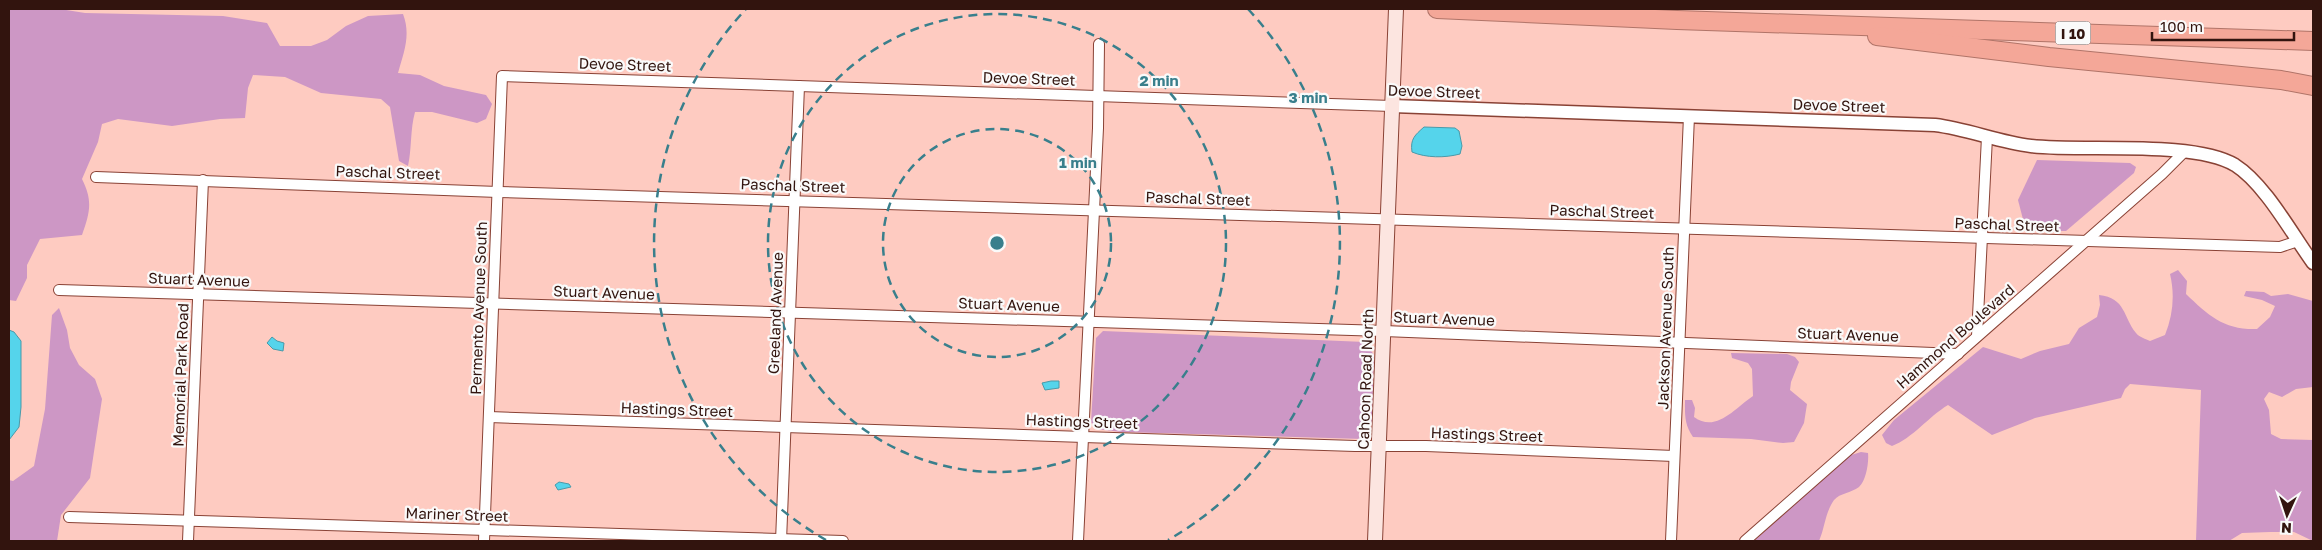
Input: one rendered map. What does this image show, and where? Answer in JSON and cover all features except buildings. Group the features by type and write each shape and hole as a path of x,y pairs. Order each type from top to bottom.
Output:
{"highway":[{"name":"I 10","path":"1437,9 1678,20 2313,42"},
{"path":"1832,25 1890,39 2280,80 2313,86"}],"main road":[{"path":"1392,106 1396,9"},
{"name":"Cahoon Road North","path":"1375,541 1392,106"}],"street":[{"path":"1078,541 1099,44"},
{"name":"Devoe Street","path":"502,76 1935,125 1987,136 2004,142 2033,146 2184,152 2218,158 2244,172 2270,201 2313,263"},
{"name":"Permento Avenue South","path":"484,541 502,76"},
{"name":"Greeland Avenue","path":"781,541 796,200 799,86"},
{"name":"Jackson Avenue South","path":"1671,541 1689,116"},
{"path":"1977,336 1987,136"},
{"name":"Hammond Boulevard","path":"1745,541 2162,174 2184,152"},
{"name":"Paschal Street","path":"96,177 498,192 1387,218 2085,242 2280,247 2298,241"},
{"name":"Memorial Park Road","path":"188,541 203,180"},
{"name":"Stuart Avenue","path":"58,290 1384,331 1958,354"},
{"name":"Hastings Street","path":"489,417 1674,456"},
{"name":"Mariner Street","path":"69,517 484,529 781,541 843,541"}],"shaded area":[{"path":"9,9 60,9 85,13 223,16 267,23 280,46 311,46 327,40 346,26 368,16 403,14 407,36 398,73 420,75 444,86 486,95 492,104 486,119 477,123 432,112 415,112 408,166 399,161 390,107 381,99 321,93 285,77 253,75 248,88 245,118 220,119 172,126 118,119 102,124 98,142 82,179 88,194 89,207 82,235 40,239 27,265 27,278 16,301 9,300"},
{"path":"2037,160 2130,163 2136,167 2134,173 2066,231 2034,231 2025,227 2018,200"},
{"path":"2178,270 2187,281 2186,294 2210,315 2235,327 2257,329 2270,317 2275,306 2262,300 2244,296 2246,291 2264,292 2271,296 2288,294 2313,301 2313,387 2296,389 2282,397 2269,392 2264,399 2269,410 2271,434 2281,439 2313,440 2313,541 2294,532 2270,532 2242,533 2229,541 2196,541 2201,390 2130,384 2125,389 2121,398 2035,418 1992,435 1948,405 1907,438 1892,446 1886,443 1882,435 1894,420 1983,347 2021,359 2040,351 2069,344 2079,328 2097,317 2100,305 2099,295 2108,297 2119,304 2136,333 2141,337 2150,341 2165,335 2172,305 2170,274"},
{"path":"59,308 67,330 70,348 79,365 95,379 102,399 90,478 61,515 57,541 9,541 9,480 13,481 34,466 45,409 52,315"},
{"path":"1103,331 1365,342 1374,355 1372,420 1369,434 1363,439 1121,432 1096,429 1091,422 1096,338"},
{"path":"1731,353 1787,354 1795,357 1799,362 1790,390 1807,404 1804,423 1794,442 1783,443 1751,439 1693,437 1685,414 1685,400 1692,400 1695,408 1694,417 1710,422 1717,421 1732,413 1753,396 1752,369 1748,363 1732,358"},
{"path":"1861,452 1868,453 1864,481 1853,491 1834,500 1819,541 1754,541 1848,456"}],"water":[{"path":"1424,127 1455,128 1459,131 1462,146 1460,154 1436,157 1412,152 1414,138"},
{"path":"9,330 14,332 21,341 21,407 19,427 9,440"},
{"path":"272,337 284,343 283,351 273,349 267,343"},
{"path":"1059,381 1059,388 1045,390 1042,383"},
{"path":"559,482 569,484 571,487 558,490 555,485"}]}
